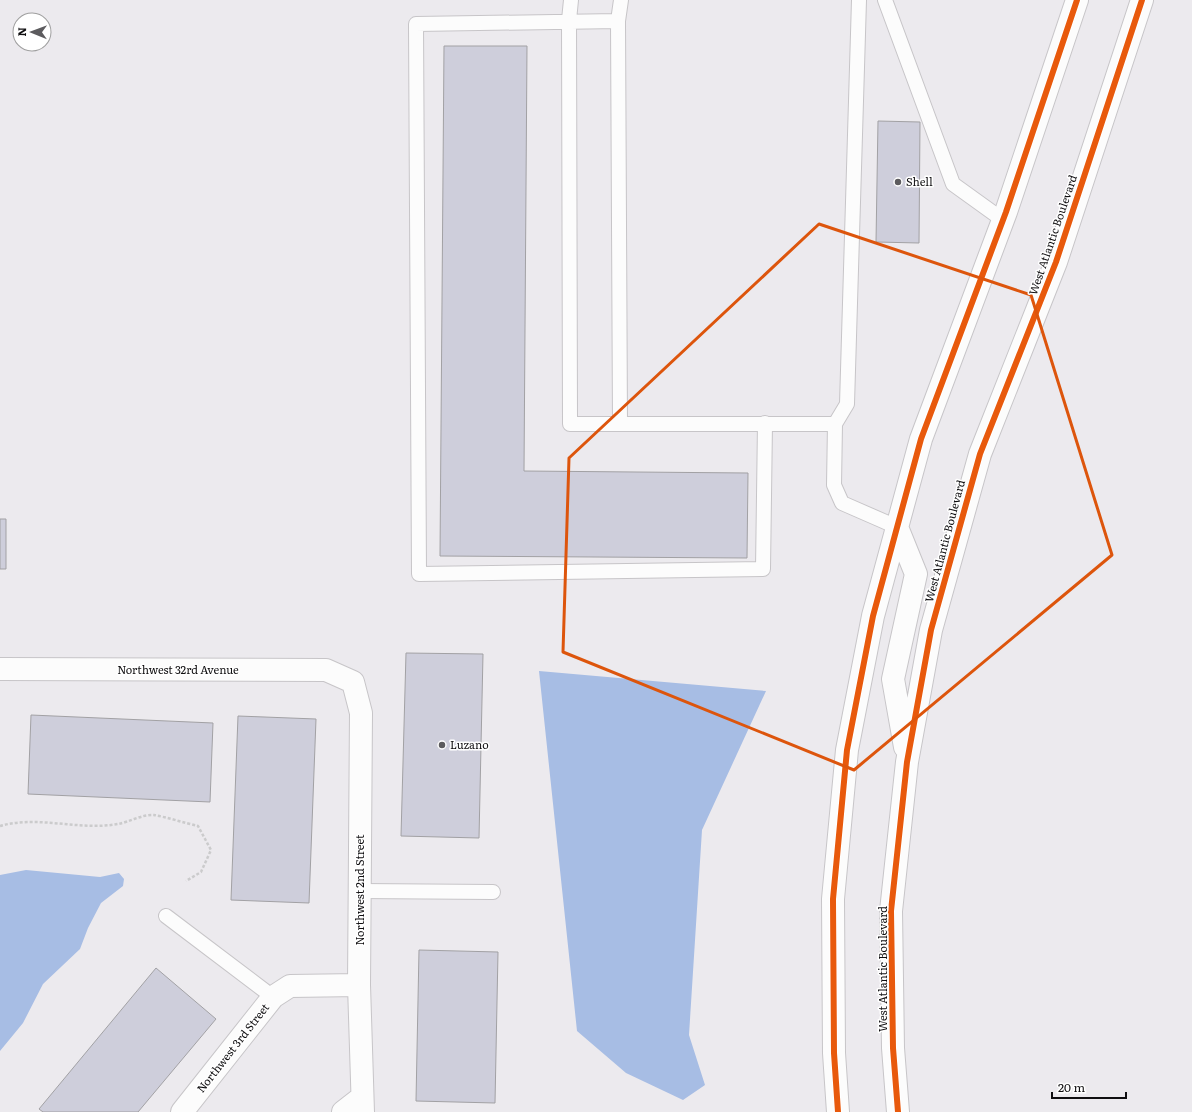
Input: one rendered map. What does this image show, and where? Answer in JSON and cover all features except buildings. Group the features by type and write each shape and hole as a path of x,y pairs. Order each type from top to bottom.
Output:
{"main road":[{"path":"838,1112 834,1053 833,899 846,758 873,616 921,439 1003,220 1077,0"},
{"name":"West Atlantic Boulevard","path":"898,1112 893,1048 891,911 907,762 931,630 980,454 1056,262 1142,0"},
{"path":"897,527 916,574 893,678 907,762"},
{"name":"Northwest 32rd Avenue","path":"0,669 326,670 353,682"},
{"name":"Northwest 2nd Street","path":"343,1112 362,1105 359,985 361,713 353,682"},
{"name":"Northwest 3rd Street","path":"182,1112 273,997 290,986 359,985"}],"lane":[{"path":"571,0 569,20 570,424 836,424"},
{"path":"620,424 618,20 621,0"},
{"path":"859,0 847,404 836,424 834,484 842,503 897,527"},
{"path":"885,0 953,184 1003,220"},
{"path":"618,20 416,24 419,574 763,569 765,423"},
{"path":"360,891 494,892"},
{"path":"166,916 273,997"}],"path":[{"path":"0,826 8,824 43,822 90,826 118,824 153,815 198,826 210,850 201,872 186,881"}],"highlighted area":[{"path":"819,224 1031,295 1112,555 854,770 563,652 569,458"}],"water":[{"path":"539,671 766,691 702,830 689,1035 705,1085 683,1100 626,1073 577,1031"},
{"path":"26,870 100,877 119,873 124,879 123,886 101,903 88,928 80,949 43,984 23,1023 0,1051 0,875"}],"cycle path":[{"path":"838,1112 834,1053 833,899 847,750 873,616 921,439 1006,212 1077,0"},
{"path":"898,1112 893,1048 891,911 907,762 931,630 980,454 1056,262 1142,0"}],"place":[{"name":"Shell","path":"898,182"},
{"name":"Luzano","path":"442,745"}]}
